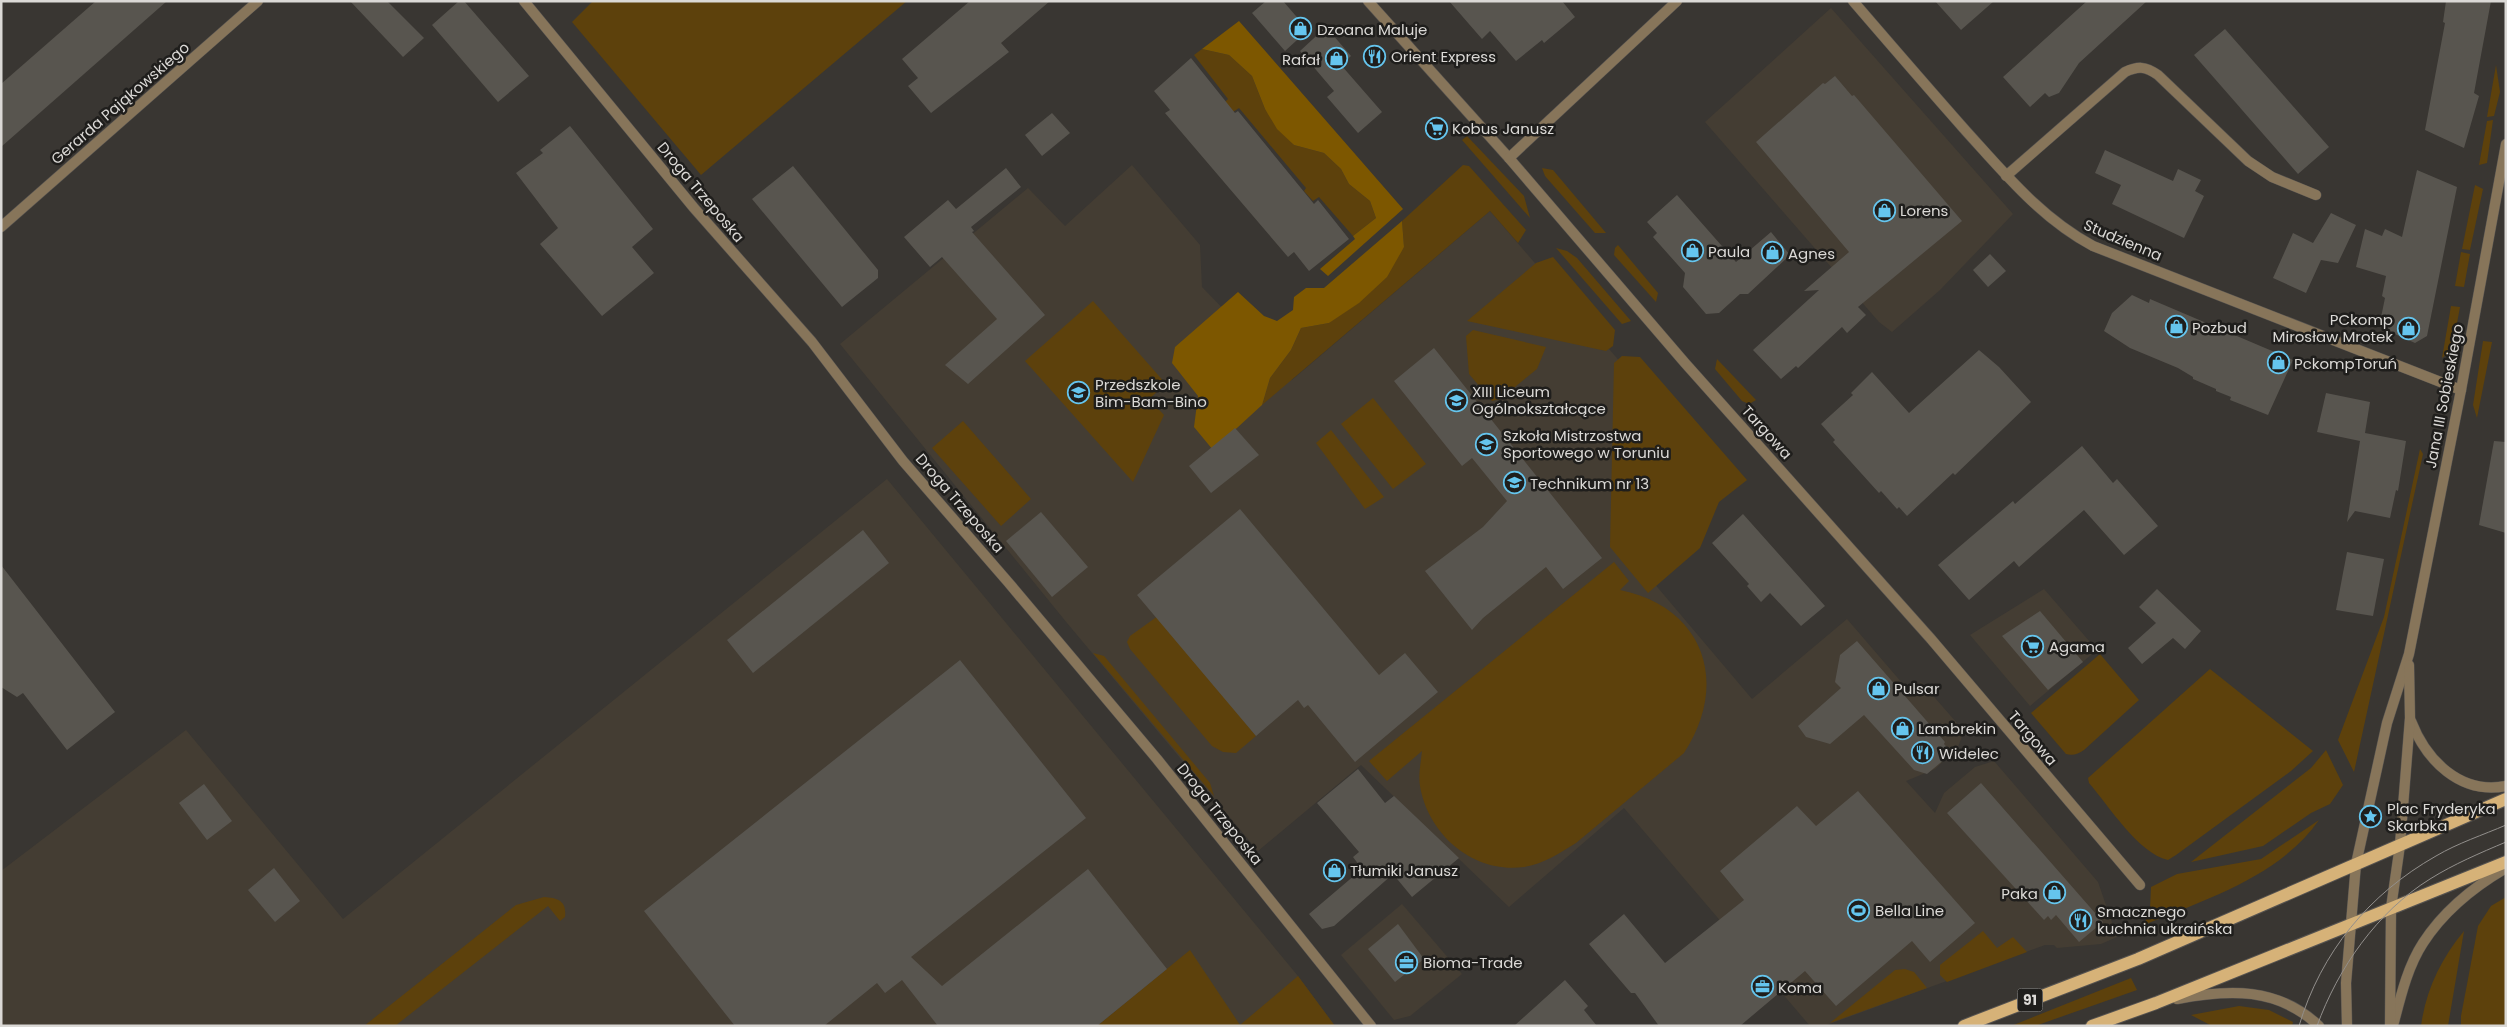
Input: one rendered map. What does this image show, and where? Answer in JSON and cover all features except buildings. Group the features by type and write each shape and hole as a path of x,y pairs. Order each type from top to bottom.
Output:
{"main road":[{"path":"2356,864 2506,799"},
{"path":"2092,1026 2156,1003 2506,862"},
{"name":"91","path":"1964,1026 2138,958 2356,864"}],"street":[{"name":"Gerarda Pająkowskiego","path":"1,227 258,1"},
{"name":"Droga Trzeposka","path":"524,1 694,208 812,342 903,461 1157,759 1371,1026"},
{"name":"Targowa","path":"1368,1 1509,158 1685,364 1930,639 2140,885"},
{"path":"1509,158 1677,1"},
{"name":"Studzienna","path":"1853,1 2006,176 2047,216 2093,246 2461,390"},
{"path":"2006,176 2125,72 2138,66 2150,69 2158,75 2248,160 2272,177 2316,195"},
{"name":"Jana III Sobieskiego","path":"2356,864 2387,723 2409,654 2461,390 2506,144"},
{"name":"Jana III Sobieskiego","path":"2391,908 2400,845 2410,718 2409,654"},
{"name":"Jana III Sobieskiego","path":"2410,718 2425,750 2435,762 2452,775 2481,787 2506,786"},
{"path":"2347,1026 2346,983 2356,864"},
{"path":"2392,1026 2401,993 2423,942 2462,898 2506,868"},
{"path":"2391,908 2392,1026"},
{"path":"2156,1003 2212,993 2256,993 2292,1005 2319,1026"}],"shaded area":[{"path":"593,1 907,1 701,175 572,22"},
{"path":"1831,8 2013,214 1940,290 1892,332 1879,322 1705,122"},
{"path":"1239,21 1403,209 1328,276 1320,269 1355,239 1353,236 1376,218 1370,201 1349,184 1341,169 1324,153 1294,145 1277,129 1265,109 1252,76 1229,55 1202,49"},
{"path":"1202,49 1229,55 1252,76 1265,109 1294,145 1324,153 1341,169 1349,184 1370,201 1376,218 1353,236 1319,197 1313,201 1304,191 1306,188 1239,108 1233,112 1225,102 1228,99 1194,55"},
{"path":"2496,65 2500,92 2494,116 2487,117"},
{"path":"2493,120 2487,163 2479,165 2487,121"},
{"path":"1467,136 1524,196 1530,218 1462,140"},
{"path":"1132,165 1200,245 1202,287 1292,380 1490,211 1710,466 1620,543 1752,699 1847,619 1909,691 1921,682 1964,731 1958,747 1935,769 1906,781 1935,813 1944,793 1975,767 1994,761 2098,882 2117,937 2101,944 2057,948 2054,945 2045,945 1824,1026 1810,1026 1624,808 1509,907 1361,765 1258,851 1067,623 840,344 1028,188 1065,226"},
{"path":"1463,165 1469,166 1526,230 1518,243 1490,211 1262,405 1270,378 1291,350 1301,328 1329,323 1404,247 1402,221"},
{"path":"1542,168 1553,170 1606,233 1595,233 1545,176"},
{"path":"2475,185 2483,189 2470,250 2462,249"},
{"path":"1402,221 1404,247 1387,277 1359,303 1329,323 1301,328 1291,350 1270,378 1262,405 1213,450 1194,427 1198,396 1172,363 1175,347 1238,292 1264,316 1277,321 1293,310 1294,297 1306,288 1324,288"},
{"path":"1618,245 1658,293 1656,302 1614,255 1615,248"},
{"path":"1556,248 1567,251 1577,258 1631,321 1622,324"},
{"path":"2461,252 2470,254 2464,287 2455,286"},
{"path":"1553,257 1615,330 1613,346 1606,351 1467,321 1536,263"},
{"path":"1093,301 1166,384 1149,399 1164,415 1133,482 1025,361"},
{"path":"2451,306 2460,307 2452,350 2442,358"},
{"path":"1473,330 1546,347 1537,369 1500,399 1492,401 1469,374 1466,336"},
{"path":"2483,341 2492,342 2477,418 2473,405"},
{"path":"1622,356 1640,357 1747,480 1719,502 1700,548 1648,593 1610,547 1614,363"},
{"path":"1717,359 1756,400 1749,404 1742,401 1715,369"},
{"path":"1373,398 1426,464 1393,489 1341,424"},
{"path":"963,421 1031,499 1001,526 932,448"},
{"path":"1331,430 1384,497 1365,509 1316,443"},
{"path":"2420,449 2423,454 2354,772 2338,740 2384,617"},
{"path":"887,479 1298,976 1335,1026 1,1026 1,871 186,730 343,919"},
{"path":"1614,562 1629,581 1620,590 1649,599 1672,613 1689,631 1701,652 1706,675 1705,700 1698,727 1684,753 1576,843 1558,854 1545,861 1524,867 1505,867 1487,864 1471,857 1443,835 1432,820 1419,782 1422,751 1387,781 1369,761"},
{"path":"2044,589 2097,650 2030,706 1970,635"},
{"path":"1158,616 1256,736 1236,753 1223,752 1212,746 1130,649 1127,642 1130,636"},
{"path":"1093,653 1104,656 1210,783 1214,796"},
{"path":"2100,654 2139,700 2080,753 2066,754 2031,713"},
{"path":"2210,669 2313,751 2291,771 2168,860 2157,856 2135,839 2089,783 2088,778"},
{"path":"2326,750 2343,785 2330,804 2311,813 2263,846 2191,862 2311,768"},
{"path":"2319,820 2303,840 2284,857 2262,871 2216,895 2144,925 2150,909 2151,887 2177,874 2261,859"},
{"path":"544,897 560,901 565,907 565,917 560,921 548,906 395,1026 364,1026 516,905"},
{"path":"2506,897 2506,1026 2461,1026 2461,1016 2478,926 2491,906"},
{"path":"1402,904 1462,974 1410,1016 1394,1020 1341,955"},
{"path":"1983,931 1997,948 2013,937 2027,952 1947,982 1940,975 1940,965"},
{"path":"2464,931 2448,1026 2421,1026 2423,1012 2436,975 2448,952"},
{"path":"1190,950 1240,1025 1298,976 1335,1026 1097,1026"},
{"path":"1905,969 1914,972 1927,988 1830,1023 1895,970"},
{"path":"2131,978 2137,990 2035,1026 2011,1026"},
{"path":"2239,1006 2269,1010 2293,1022 2292,1026 2212,1026 2191,1015"}],"tram line":[{"path":"2299,1026 2308,999 2334,950 2369,907 2389,888 2444,851 2506,825"},
{"path":"2317,1026 2336,983 2348,963 2376,925 2393,908 2430,879 2467,859 2506,842"}],"place":[{"name":"Dzoana Maluje","path":"1301,29"},
{"name":"Orient Express","path":"1375,56"},
{"name":"Rafał","path":"1336,59"},
{"name":"Kobus Janusz","path":"1436,128"},
{"name":"Lorens","path":"1884,210"},
{"name":"Paula","path":"1692,251"},
{"name":"Agnes","path":"1772,253"},
{"name":"Pozbud","path":"2176,327"},
{"name":"PCkomp Mirosław Mrotek","path":"2409,328"},
{"name":"PckompToruń","path":"2278,363"},
{"name":"Przedszkole Bim-Bam-Bino","path":"1079,393"},
{"name":"XIII Liceum Ogólnokształcące","path":"1456,400"},
{"name":"Szkoła Mistrzostwa Sportowego w Toruniu","path":"1487,444"},
{"name":"Technikum nr 13","path":"1514,483"},
{"name":"Agama","path":"2033,646"},
{"name":"Pulsar","path":"1878,688"},
{"name":"Lambrekin","path":"1902,728"},
{"name":"Widelec","path":"1923,753"},
{"name":"Plac Fryderyka Skarbka","path":"2371,817"},
{"name":"Tłumiki Janusz","path":"1334,870"},
{"name":"Paka","path":"2054,893"},
{"name":"Bella Line","path":"1859,910"},
{"name":"Smacznego kuchnia ukraińska","path":"2081,920"},
{"name":"Bioma-Trade","path":"1407,962"},
{"name":"Koma","path":"1762,987"}]}
